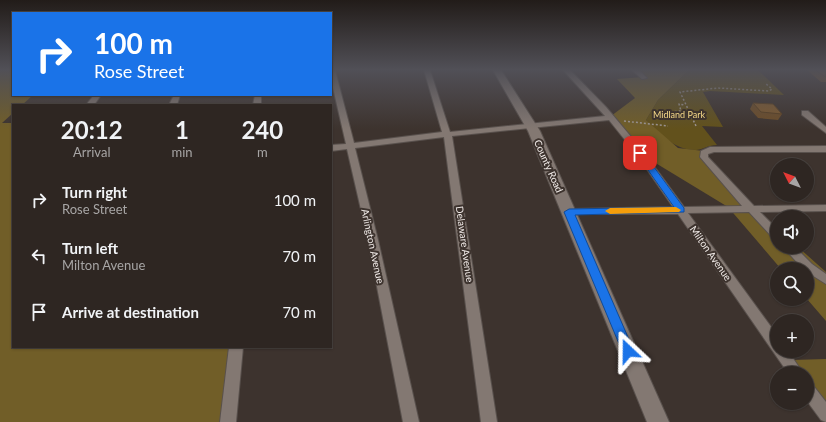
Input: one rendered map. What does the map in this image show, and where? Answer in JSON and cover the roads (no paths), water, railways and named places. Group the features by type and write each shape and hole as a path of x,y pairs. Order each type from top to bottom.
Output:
{"street":[{"name":"Arlington Avenue","path":"337,90 372,240 411,422"},
{"name":"Delaware Avenue","path":"433,90 448,134 460,207 489,422"},
{"name":"County Road","path":"509,90 531,125 658,422"},
{"name":"Milton Avenue","path":"584,90 640,153 770,336"},
{"path":"91,104 97,96"},
{"path":"805,113 826,131"},
{"path":"332,148 531,125 610,118"},
{"path":"770,228 751,210 710,164 704,153 713,149 826,149"},
{"path":"569,212 826,208"},
{"path":"795,254 808,267 826,280"},
{"path":"228,422 236,348"},
{"path":"814,399 826,415"}],"park label":[{"name":"Midland Park","path":"679,115"}]}
